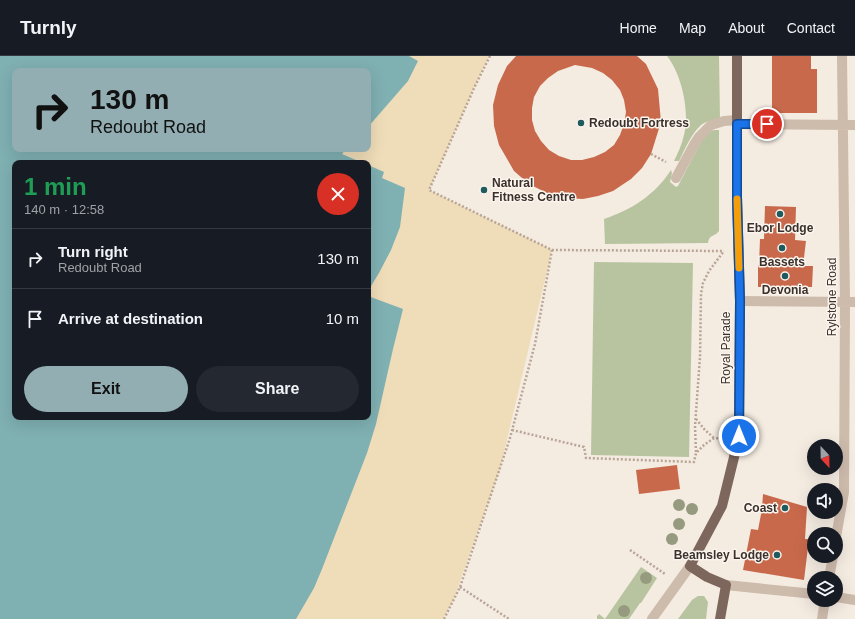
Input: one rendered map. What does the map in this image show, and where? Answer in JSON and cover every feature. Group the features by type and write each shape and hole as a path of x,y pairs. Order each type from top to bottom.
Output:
{"main road":[{"name":"Royal Parade","path":"690,566 722,506 739,436 740,301 737,197 737,56"},
{"path":"690,566 707,577 726,585 720,619"}],"street":[{"name":"Rylstone Road","path":"838,527 844,492 850,302 842,125 842,56"},
{"path":"676,178 695,143 711,125 724,122 855,125"},
{"path":"740,301 850,302"},
{"name":"Royal Parade","path":"652,619 690,566"},
{"path":"726,585 807,593"},
{"path":"843,598 855,600"},
{"path":"822,619 824,607"}],"path":[{"path":"490,56 475,86 429,190 552,250 724,251 709,271 703,283 701,294 700,357 696,419 696,453 694,462 586,458 584,447 512,430"},
{"path":"651,154 666,162"},
{"path":"444,619 460,586 512,430 535,344 552,250"},
{"path":"696,419 714,438"},
{"path":"696,453 714,438 727,438"},
{"path":"630,550 665,574"},
{"path":"460,586 509,619"}],"green space":[{"path":"667,56 719,56 720,119 705,123 697,129 688,142 679,161 674,161 680,148 686,126 685,105 681,83"},
{"path":"714,130 719,130 719,231 710,238 708,243 605,244 604,219 624,211 642,200 658,187 671,170 672,173 670,182 676,187 678,186 703,138"},
{"path":"594,262 693,263 689,457 591,455"},
{"path":"641,567 657,578 629,619 605,619"},
{"path":"698,596 704,596 708,602 706,619 678,619 692,600"},
{"path":"599,614 605,619 597,619 597,616"}],"sand":[{"path":"374,56 489,56 429,190 552,250 500,469 453,601 443,619 134,619 365,420 371,420 371,160 334,160 338,152 371,152 371,68 369,68"}],"water":[{"path":"0,56 409,56 418,61 408,81 371,124 371,68 12,68 12,152 344,152 342,154 356,160 12,160 12,420 371,420 371,297 403,309 376,424 367,453 314,588 296,619 0,619"},
{"path":"371,166 384,172 382,178 405,188 400,227 391,250 371,286"}],"building":[{"path":"516,56 637,56 646,64 658,89 661,122 651,154 642,168 631,179 613,191 583,199 564,198 547,193 529,184 514,171 499,145 494,126 493,105 498,85 507,66","holes":["575,65 592,68 603,73 612,80 620,90 624,100 626,112 624,124 614,145 605,152 582,160 571,160 559,156 549,150 535,131 532,120 534,97 540,86 558,71"]},
{"path":"772,56 811,56 811,69 817,69 817,113 772,113"},
{"path":"765,206 796,207 795,240 806,241 803,266 813,266 812,287 758,287 760,239 764,239"},
{"path":"677,465 680,489 639,494 636,470"},
{"name":"Beamsley Lodge","path":"763,494 807,507 805,539 807,539 807,555 804,580 743,570 751,529 758,530"}],"slow traffic":[{"path":"737,199 739,268"}],"place":[{"name":"Redoubt Fortress","path":"581,123"},
{"name":"Natural Fitness Centre","path":"484,190"},
{"name":"Ebor Lodge","path":"780,214"},
{"name":"Bassets","path":"782,248"},
{"name":"Devonia","path":"785,276"},
{"name":"Coast","path":"785,508"},
{"name":"Beamsley Lodge","path":"777,555"}],"route":[{"path":"739,436 740,301 737,197 737,124 767,124"}]}
